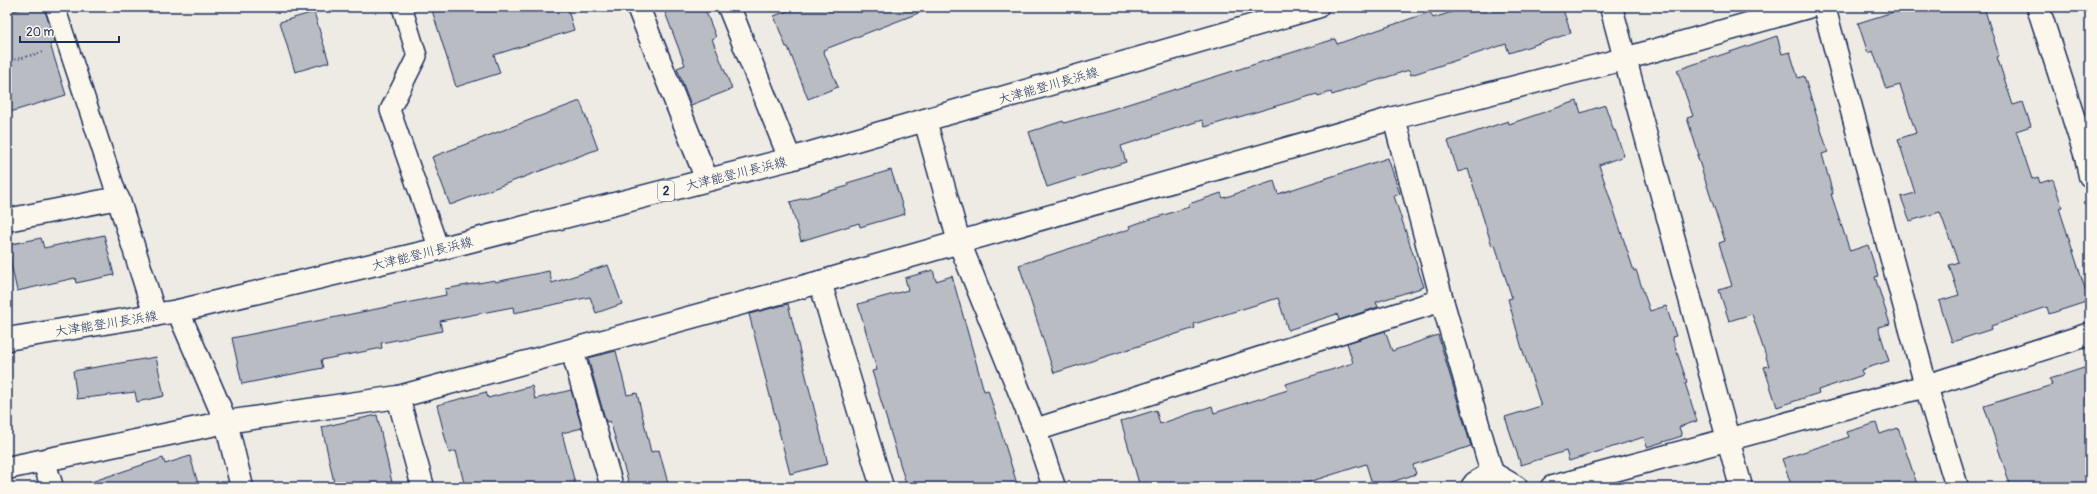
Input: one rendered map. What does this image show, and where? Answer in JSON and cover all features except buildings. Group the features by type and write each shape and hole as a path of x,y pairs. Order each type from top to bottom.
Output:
{"street":[{"path":"638,7 707,180"},
{"path":"729,7 790,159"},
{"name":"大津能登川長浜線","path":"7,339 178,311 438,249 790,159 1317,7"},
{"path":"1611,7 1727,441 1741,487"},
{"path":"7,468 44,462 226,422 398,397 820,282 1394,118 1624,59 1808,7"},
{"path":"1824,7 1926,386 1957,487"},
{"path":"2038,7 2089,163"},
{"path":"1394,118 1442,300 1492,473 1516,487"},
{"path":"924,120 959,242 1035,430 1054,487"},
{"path":"7,220 118,198 155,315"},
{"path":"820,282 882,487"},
{"path":"1035,430 1442,300"},
{"path":"178,311 226,422 242,487"},
{"path":"1552,487 1727,441 1926,386 2090,334"},
{"path":"572,350 612,487"},
{"path":"398,397 423,487"},
{"path":"44,462 52,487"},
{"path":"1472,487 1475,483 1492,473"}],"lane":[{"path":"55,7 66,45 118,198"},
{"path":"402,7 417,56 390,110 438,249"}],"path":[{"path":"7,62 66,45"}]}
